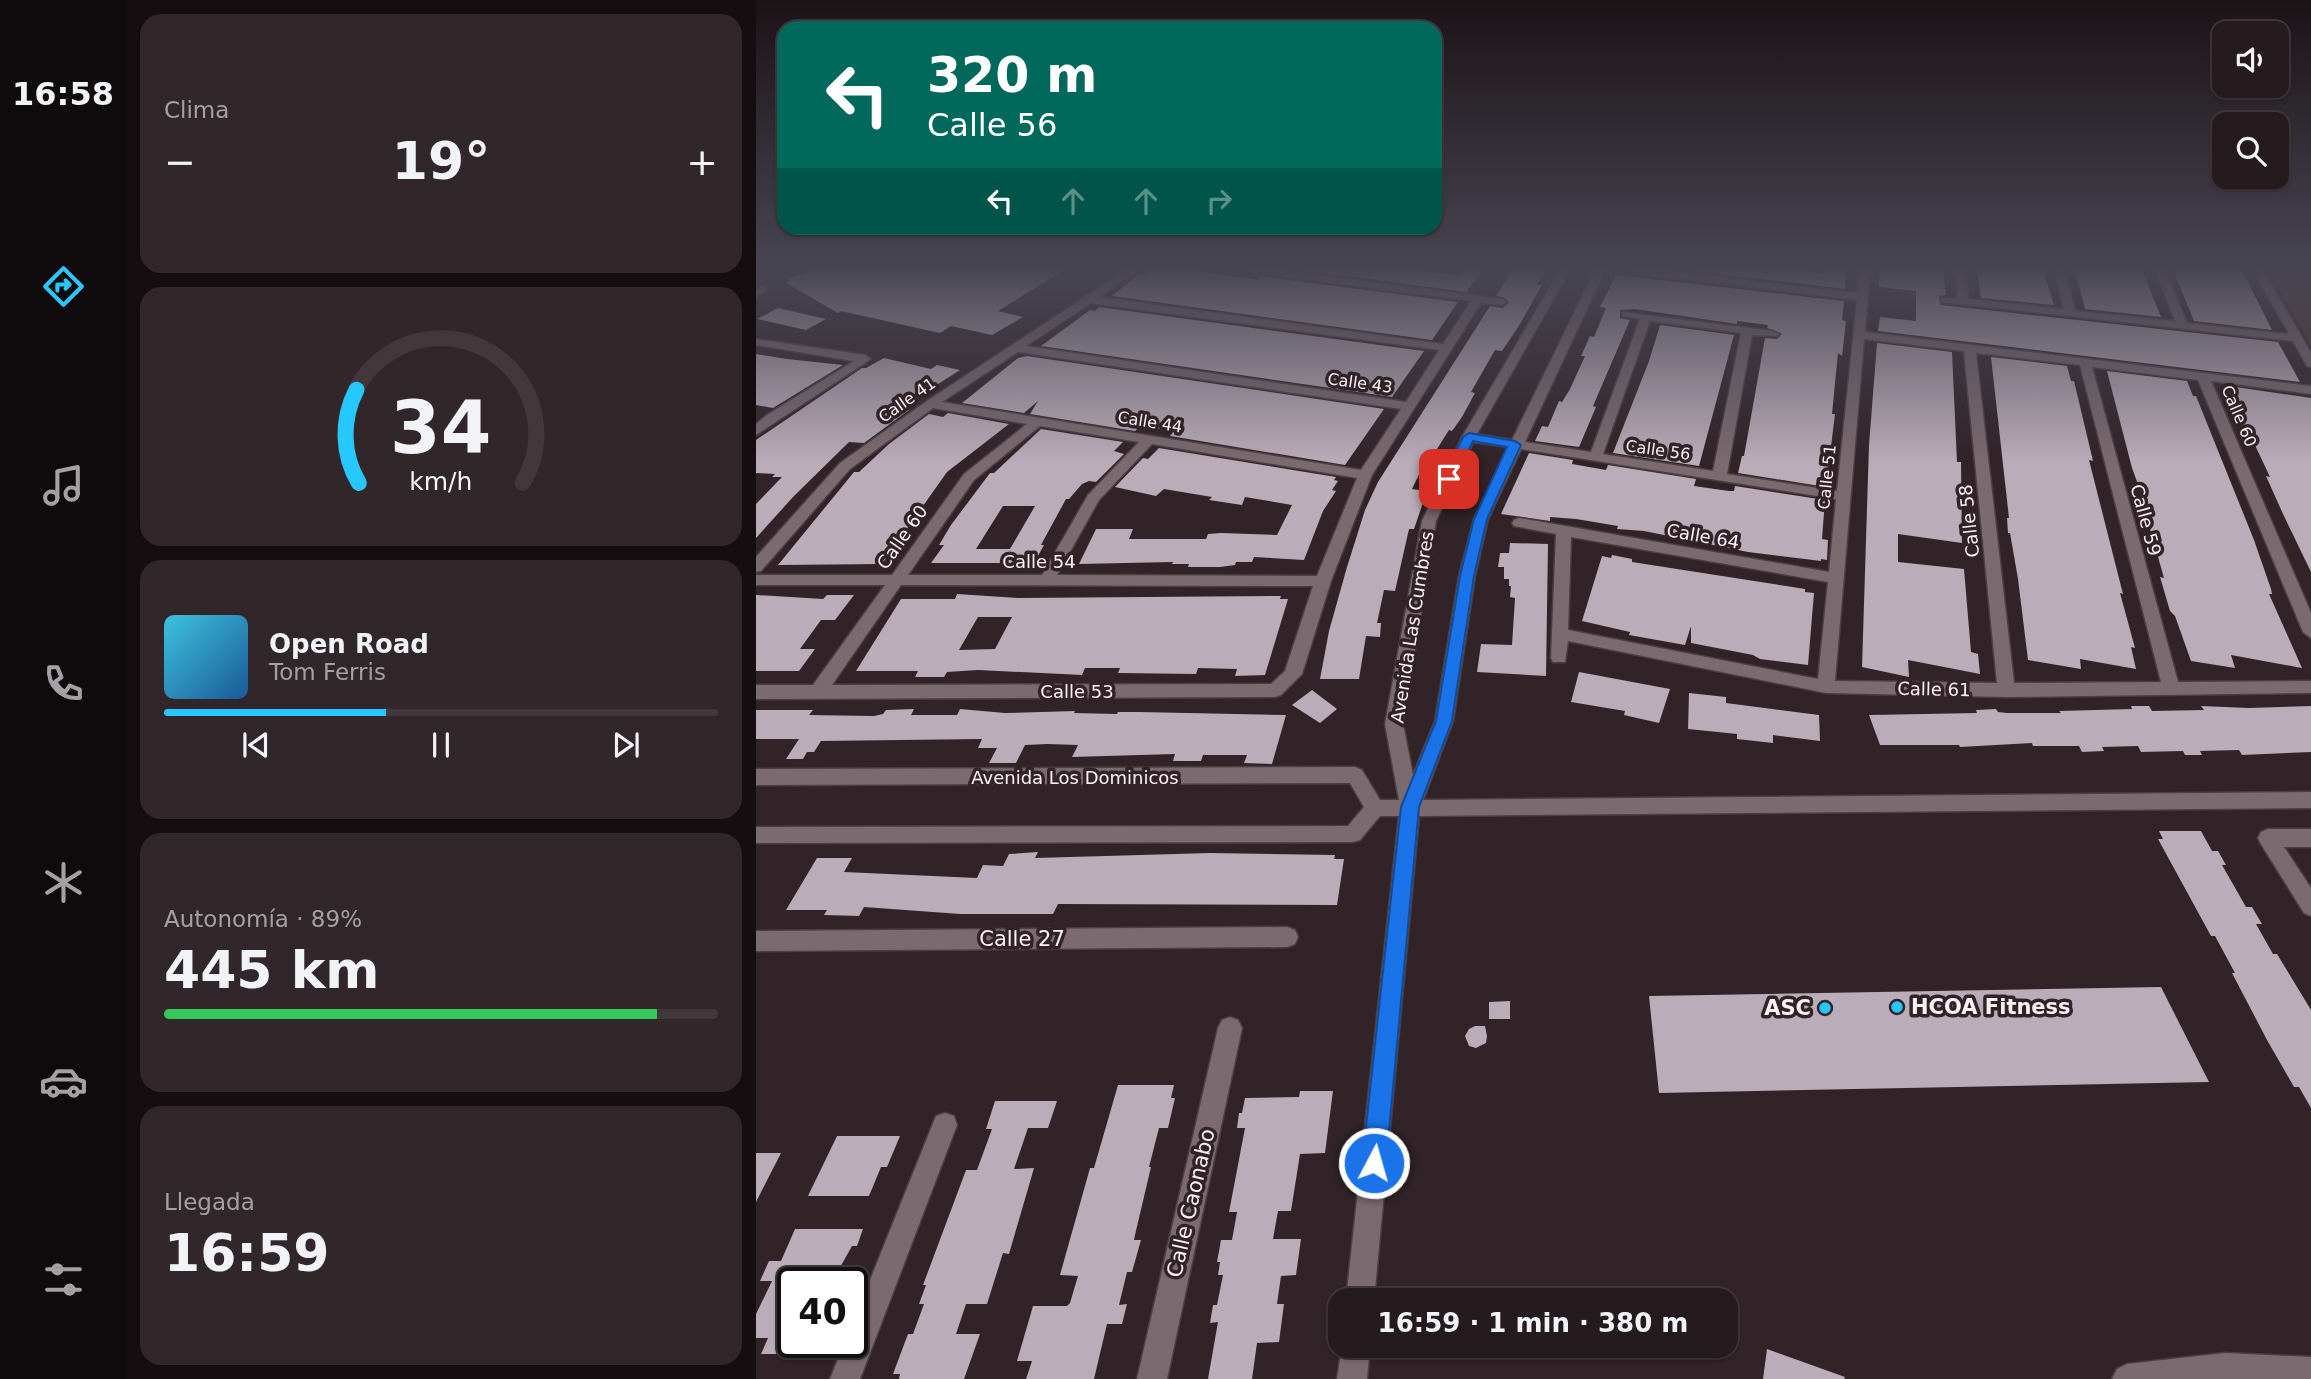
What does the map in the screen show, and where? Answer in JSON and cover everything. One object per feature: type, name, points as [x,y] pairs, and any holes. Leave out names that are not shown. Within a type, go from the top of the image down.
[{"type":"street","name":"Calle 41","points":[[756,567],[845,466],[930,404],[1036,334]]},
{"type":"street","points":[[1348,334],[1448,348]]},
{"type":"street","points":[[1322,581],[1365,475],[1456,334]]},
{"type":"street","name":"Avenida Las Cumbres","points":[[1410,807],[1394,724],[1429,521],[1469,437],[1528,334]]},
{"type":"street","name":"Avenida Las Cumbres","points":[[1361,1288],[1410,807],[1444,721],[1467,576],[1480,519],[1569,334]]},
{"type":"street","points":[[1595,459],[1640,334]]},
{"type":"street","points":[[1719,477],[1746,334]]},
{"type":"street","points":[[2265,334],[2297,338]]},
{"type":"street","points":[[2295,334],[2311,363]]},
{"type":"street","name":"Calle 60","points":[[1860,335],[2203,377],[2311,632]]},
{"type":"street","name":"Calle 51","points":[[1826,687],[1842,496],[1860,335]]},
{"type":"street","points":[[756,342],[865,359],[756,431]]},
{"type":"street","name":"Calle 43","points":[[1016,348],[1409,406]]},
{"type":"street","name":"Calle 58","points":[[1970,348],[2006,690]]},
{"type":"street","name":"Calle 59","points":[[2085,362],[2171,688]]},
{"type":"street","points":[[2203,377],[2311,390]]},
{"type":"street","name":"Calle 44","points":[[930,404],[1365,475]]},
{"type":"street","points":[[756,415],[772,418]]},
{"type":"street","name":"Calle 60","points":[[818,692],[968,477],[1037,422]]},
{"type":"street","name":"Calle 56","points":[[1469,437],[1842,496]]},
{"type":"street","points":[[1047,580],[1093,498],[1148,440]]},
{"type":"street","name":"Calle 64","points":[[1519,523],[1836,578]]},
{"type":"street","points":[[1559,658],[1564,531]]},
{"type":"street","name":"Calle 54","points":[[756,580],[1322,581]]},
{"type":"street","name":"Calle 53","points":[[756,692],[1275,691],[1293,674],[1322,581]]},
{"type":"street","name":"Calle 61","points":[[1561,634],[1826,687],[2006,690],[2311,687]]},
{"type":"street","name":"Avenida Los Dominicos","points":[[756,777],[1355,775],[1375,808]]},
{"type":"street","points":[[756,835],[1353,834],[1375,808],[1410,807],[2311,800]]},
{"type":"street","points":[[2311,838],[2268,838],[2311,906]]},
{"type":"street","name":"Calle 27","points":[[756,941],[1287,937]]},
{"type":"street","name":"Calle Caonabo","points":[[1152,1379],[1230,1028]]},
{"type":"street","points":[[845,1379],[945,1125]]},
{"type":"street","points":[[1352,1379],[1355,1358]]},
{"type":"street","points":[[2127,1379],[2225,1368],[2311,1372]]},
{"type":"shaded area","points":[[2304,334],[2311,334],[2311,346]]},
{"type":"building","points":[[1057,334],[1301,334],[1424,351],[1392,397],[1041,346]]},
{"type":"building","points":[[1391,334],[1436,334],[1432,340]]},
{"type":"building","points":[[1472,334],[1513,334],[1502,351],[1495,350],[1471,392],[1475,393],[1462,417],[1452,431],[1449,430],[1430,460],[1426,460],[1412,489],[1427,491],[1414,529],[1409,529],[1395,591],[1384,590],[1377,623],[1381,623],[1380,637],[1366,636],[1359,679],[1320,679],[1329,631],[1347,567],[1365,510],[1378,482]]},
{"type":"building","points":[[1595,334],[1624,334],[1593,406],[1596,407],[1579,447],[1535,441],[1542,426],[1548,427],[1559,401],[1562,402],[1570,389],[1585,356],[1581,356],[1590,336],[1594,337]]},
{"type":"building","points":[[1657,334],[1734,335],[1699,466],[1613,453]]},
{"type":"building","points":[[1782,334],[1844,334],[1842,356],[1838,353],[1832,414],[1835,414],[1826,487],[1738,473],[1744,456],[1765,338],[1777,339]]},
{"type":"building","points":[[1906,334],[2208,334],[2278,342],[2300,382]]},
{"type":"building","points":[[1877,343],[1952,352],[1957,462],[1961,462],[1962,543],[1898,534],[1898,562],[1964,569],[1971,652],[1978,654],[1980,674],[1908,660],[1909,677],[1862,667],[1869,445]]},
{"type":"building","points":[[756,354],[843,365],[773,408],[756,405]]},
{"type":"building","points":[[1027,356],[1384,409],[1345,465],[1170,436],[1174,431],[1140,426],[1135,431],[1030,414],[1038,401],[1024,413],[962,403],[1018,358]]},
{"type":"building","points":[[1991,357],[2067,366],[2071,381],[2074,381],[2093,461],[2089,460],[2135,648],[2131,647],[2136,669],[2080,659],[2081,669],[2028,660],[2018,579],[2008,533],[2009,518]]},
{"type":"building","points":[[884,358],[931,369],[937,365],[960,370],[902,407],[909,410],[864,443],[849,442],[756,538],[756,504],[782,477],[756,473],[756,440],[862,368]]},
{"type":"building","points":[[2107,371],[2187,381],[2193,396],[2196,396],[2254,540],[2271,589],[2272,594],[2269,594],[2302,668],[2231,655],[2235,668],[2191,661],[2175,616],[2170,611],[2160,577],[2164,578],[2144,508],[2147,509],[2132,468]]},
{"type":"building","points":[[2229,386],[2311,398],[2311,572],[2246,426],[2232,424],[2243,417]]},
{"type":"building","points":[[948,413],[1009,424],[947,472],[882,564],[778,565],[854,472],[859,472],[889,444],[929,414],[943,417]]},
{"type":"building","points":[[1041,429],[1123,442],[1114,451],[1124,454],[1096,482],[1082,484],[1066,499],[1034,563],[931,563],[944,545],[939,545],[951,525],[990,473],[994,473]],"holes":[[[1003,506],[1035,506],[1010,549],[976,549]]]},
{"type":"building","points":[[1159,448],[1336,477],[1334,480],[1338,481],[1332,490],[1336,491],[1323,511],[1304,560],[1254,557],[1252,562],[1236,562],[1235,565],[1220,567],[1188,567],[1189,564],[1172,564],[1173,562],[1079,564],[1096,529],[1133,529],[1129,539],[1206,539],[1208,534],[1221,533],[1277,535],[1292,505],[1245,497],[1242,505],[1164,489],[1156,496],[1115,487],[1143,458],[1148,459]]},
{"type":"building","points":[[1529,453],[1573,460],[1572,464],[1606,470],[1608,465],[1696,479],[1694,486],[1734,491],[1735,486],[1825,500],[1822,539],[1828,540],[1827,560],[1748,552],[1576,519],[1550,517],[1550,521],[1501,514]]},
{"type":"building","points":[[1510,543],[1548,544],[1546,676],[1477,672],[1481,644],[1512,645],[1515,598],[1510,597],[1511,586],[1509,579],[1504,579],[1504,567],[1498,567],[1500,553],[1509,553]]},
{"type":"building","points":[[1612,555],[1632,559],[1632,562],[1805,589],[1805,592],[1814,593],[1808,665],[1760,659],[1753,655],[1691,643],[1691,626],[1685,645],[1629,635],[1630,632],[1582,621],[1602,556],[1611,558]]},
{"type":"building","points":[[957,594],[1018,598],[1281,596],[1280,599],[1288,599],[1265,675],[1235,676],[1237,669],[1198,668],[1196,674],[1118,673],[1120,668],[1085,668],[1082,675],[978,670],[947,672],[944,677],[915,677],[918,671],[856,671],[901,599],[955,599]],"holes":[[[978,617],[1012,617],[995,649],[959,650]]]},
{"type":"building","points":[[756,595],[823,599],[827,595],[854,595],[835,620],[821,620],[800,649],[815,649],[799,671],[756,671]]},
{"type":"building","points":[[1579,672],[1670,689],[1659,723],[1624,715],[1625,711],[1571,702]]},
{"type":"building","points":[[1312,690],[1337,709],[1320,723],[1292,705]]},
{"type":"building","points":[[1689,693],[1726,697],[1726,703],[1819,715],[1820,741],[1773,735],[1773,743],[1737,739],[1737,734],[1688,729]]},
{"type":"building","points":[[2131,706],[2149,706],[2152,711],[2204,710],[2201,706],[2311,706],[2311,752],[2242,755],[2239,750],[2200,751],[2202,755],[2185,755],[2183,751],[2141,752],[2138,746],[2102,747],[2104,751],[2082,752],[2079,746],[2033,746],[2032,743],[1960,747],[1880,745],[1869,715],[1977,713],[1976,710],[1996,709],[1998,712],[2007,713],[2061,713],[2059,711],[2132,709]]},
{"type":"building","points":[[914,709],[911,715],[957,715],[960,709],[1005,713],[1075,711],[1074,713],[1286,715],[1272,764],[1244,763],[1247,755],[1203,755],[1201,761],[1173,761],[1175,754],[1072,757],[1078,745],[1047,744],[1025,745],[1016,763],[989,763],[997,748],[978,748],[982,739],[821,741],[814,752],[807,752],[803,759],[786,759],[799,739],[756,739],[756,710],[813,710],[809,715],[874,716],[883,714],[886,710]]},
{"type":"building","points":[[2159,831],[2201,831],[2212,851],[2218,851],[2226,865],[2222,865],[2246,907],[2252,907],[2262,924],[2256,924],[2273,954],[2277,954],[2311,1010],[2311,1108],[2299,1087],[2294,1087],[2267,1040],[2215,936],[2211,936],[2158,839],[2163,839]]},
{"type":"building","points":[[1038,852],[1035,858],[1210,853],[1335,855],[1334,859],[1344,859],[1337,905],[1058,904],[1053,914],[960,914],[864,907],[859,916],[824,915],[827,910],[786,910],[817,858],[852,858],[844,872],[977,878],[983,865],[1003,866],[1009,854]]},
{"type":"building","points":[[2161,987],[2209,1082],[1659,1093],[1649,996]]},
{"type":"building","points":[[1510,1001],[1510,1019],[1489,1019],[1489,1002]]},
{"type":"building","points":[[1485,1026],[1487,1036],[1486,1043],[1476,1048],[1469,1046],[1465,1036],[1469,1029]]},
{"type":"building","points":[[1118,1085],[1174,1085],[1171,1098],[1175,1098],[1168,1128],[1159,1128],[1149,1167],[1134,1240],[1141,1240],[1132,1272],[1127,1272],[1119,1305],[1127,1304],[1122,1324],[1107,1324],[1094,1379],[1026,1379],[1032,1361],[1017,1361],[1033,1306],[1067,1306],[1070,1303],[1078,1276],[1060,1275],[1090,1168],[1094,1168]]},
{"type":"building","points":[[1300,1091],[1333,1091],[1325,1153],[1300,1154],[1291,1211],[1278,1211],[1273,1239],[1301,1239],[1296,1275],[1281,1276],[1277,1304],[1284,1304],[1279,1342],[1257,1343],[1252,1379],[1208,1379],[1218,1322],[1210,1323],[1223,1275],[1218,1275],[1220,1262],[1217,1262],[1221,1240],[1232,1240],[1237,1212],[1229,1212],[1245,1128],[1237,1128],[1239,1113],[1242,1113],[1245,1098],[1299,1097]]},
{"type":"building","points":[[995,1101],[1057,1101],[1048,1128],[1028,1128],[1014,1169],[1034,1168],[1009,1254],[1003,1253],[987,1304],[966,1304],[956,1334],[980,1334],[964,1379],[899,1379],[900,1374],[893,1374],[908,1334],[913,1334],[924,1304],[919,1304],[926,1285],[923,1285],[966,1170],[977,1170],[992,1129],[986,1129]]},
{"type":"building","points":[[837,1136],[900,1136],[887,1167],[881,1167],[869,1196],[808,1196]]},
{"type":"building","points":[[756,1153],[781,1153],[756,1202]]},
{"type":"building","points":[[795,1229],[863,1229],[857,1246],[852,1246],[840,1267],[777,1267],[777,1354],[761,1354],[768,1338],[756,1338],[756,1314],[772,1281],[760,1281],[769,1261],[781,1261]]},
{"type":"building","points":[[1767,1349],[1845,1377],[1763,1379]]},
{"type":"place","name":"HCOA Fitness","points":[[1897,1007]]},
{"type":"place","name":"ASC","points":[[1825,1008]]},
{"type":"route","points":[[1374,1163],[1410,807],[1444,721],[1467,576],[1480,519],[1515,445],[1469,437],[1449,479]]}]
